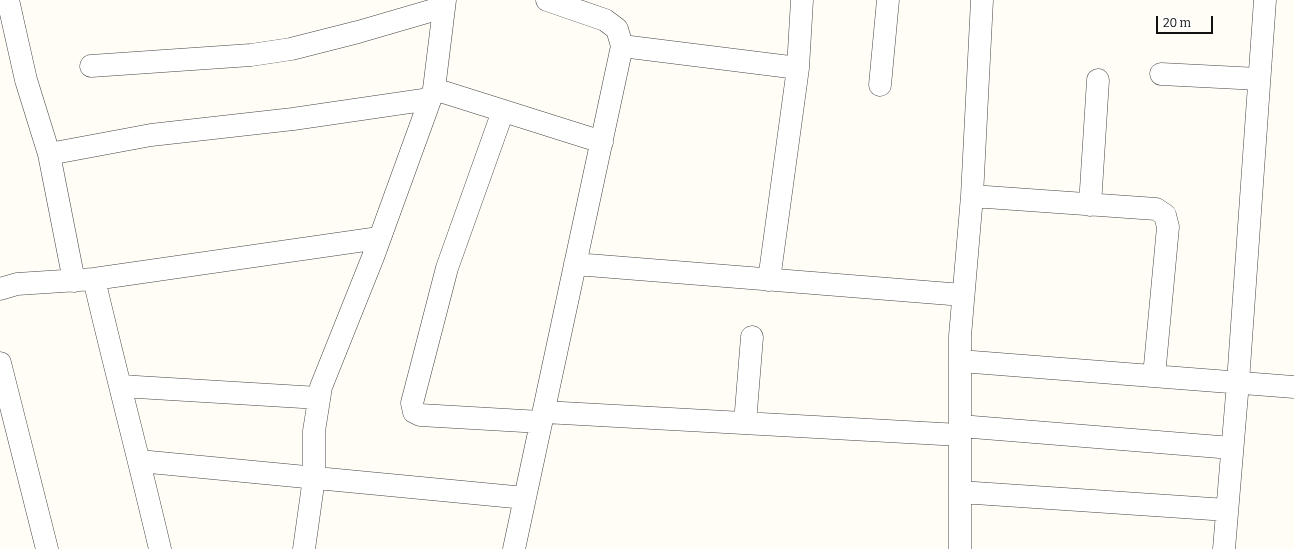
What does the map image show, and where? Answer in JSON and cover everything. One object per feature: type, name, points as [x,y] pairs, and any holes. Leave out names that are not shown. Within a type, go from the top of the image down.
[{"type":"street","points":[[8,0],[26,80],[49,154],[84,280],[120,386],[160,549]]},
{"type":"street","points":[[514,549],[622,46],[617,29],[605,20],[547,0]]},
{"type":"street","points":[[769,280],[798,68],[802,0]]},
{"type":"street","points":[[880,84],[888,0]]},
{"type":"street","points":[[960,549],[960,336],[972,196],[982,0]]},
{"type":"street","points":[[1224,549],[1238,382],[1265,0]]},
{"type":"street","points":[[91,66],[244,56],[291,49],[358,32],[444,4],[432,94],[373,257],[321,387],[314,431],[314,478],[304,549]]},
{"type":"street","points":[[622,46],[798,68]]},
{"type":"street","points":[[1161,74],[1259,79]]},
{"type":"street","points":[[1090,205],[1098,80]]},
{"type":"street","points":[[49,154],[151,135],[294,119],[432,94],[503,111],[602,142]]},
{"type":"street","points":[[503,111],[447,268],[412,403],[414,412],[420,416],[542,417],[960,431],[1232,448]]},
{"type":"street","points":[[972,196],[1156,209],[1165,215],[1168,226],[1154,376]]},
{"type":"street","points":[[0,289],[17,284],[84,280],[379,238]]},
{"type":"street","points":[[575,264],[963,295]]},
{"type":"street","points":[[745,423],[752,337]]},
{"type":"street","points":[[0,362],[47,549]]},
{"type":"street","points":[[960,362],[1294,387]]},
{"type":"street","points":[[120,386],[320,398]]},
{"type":"street","points":[[139,461],[525,498]]},
{"type":"street","points":[[960,492],[1227,510]]}]
